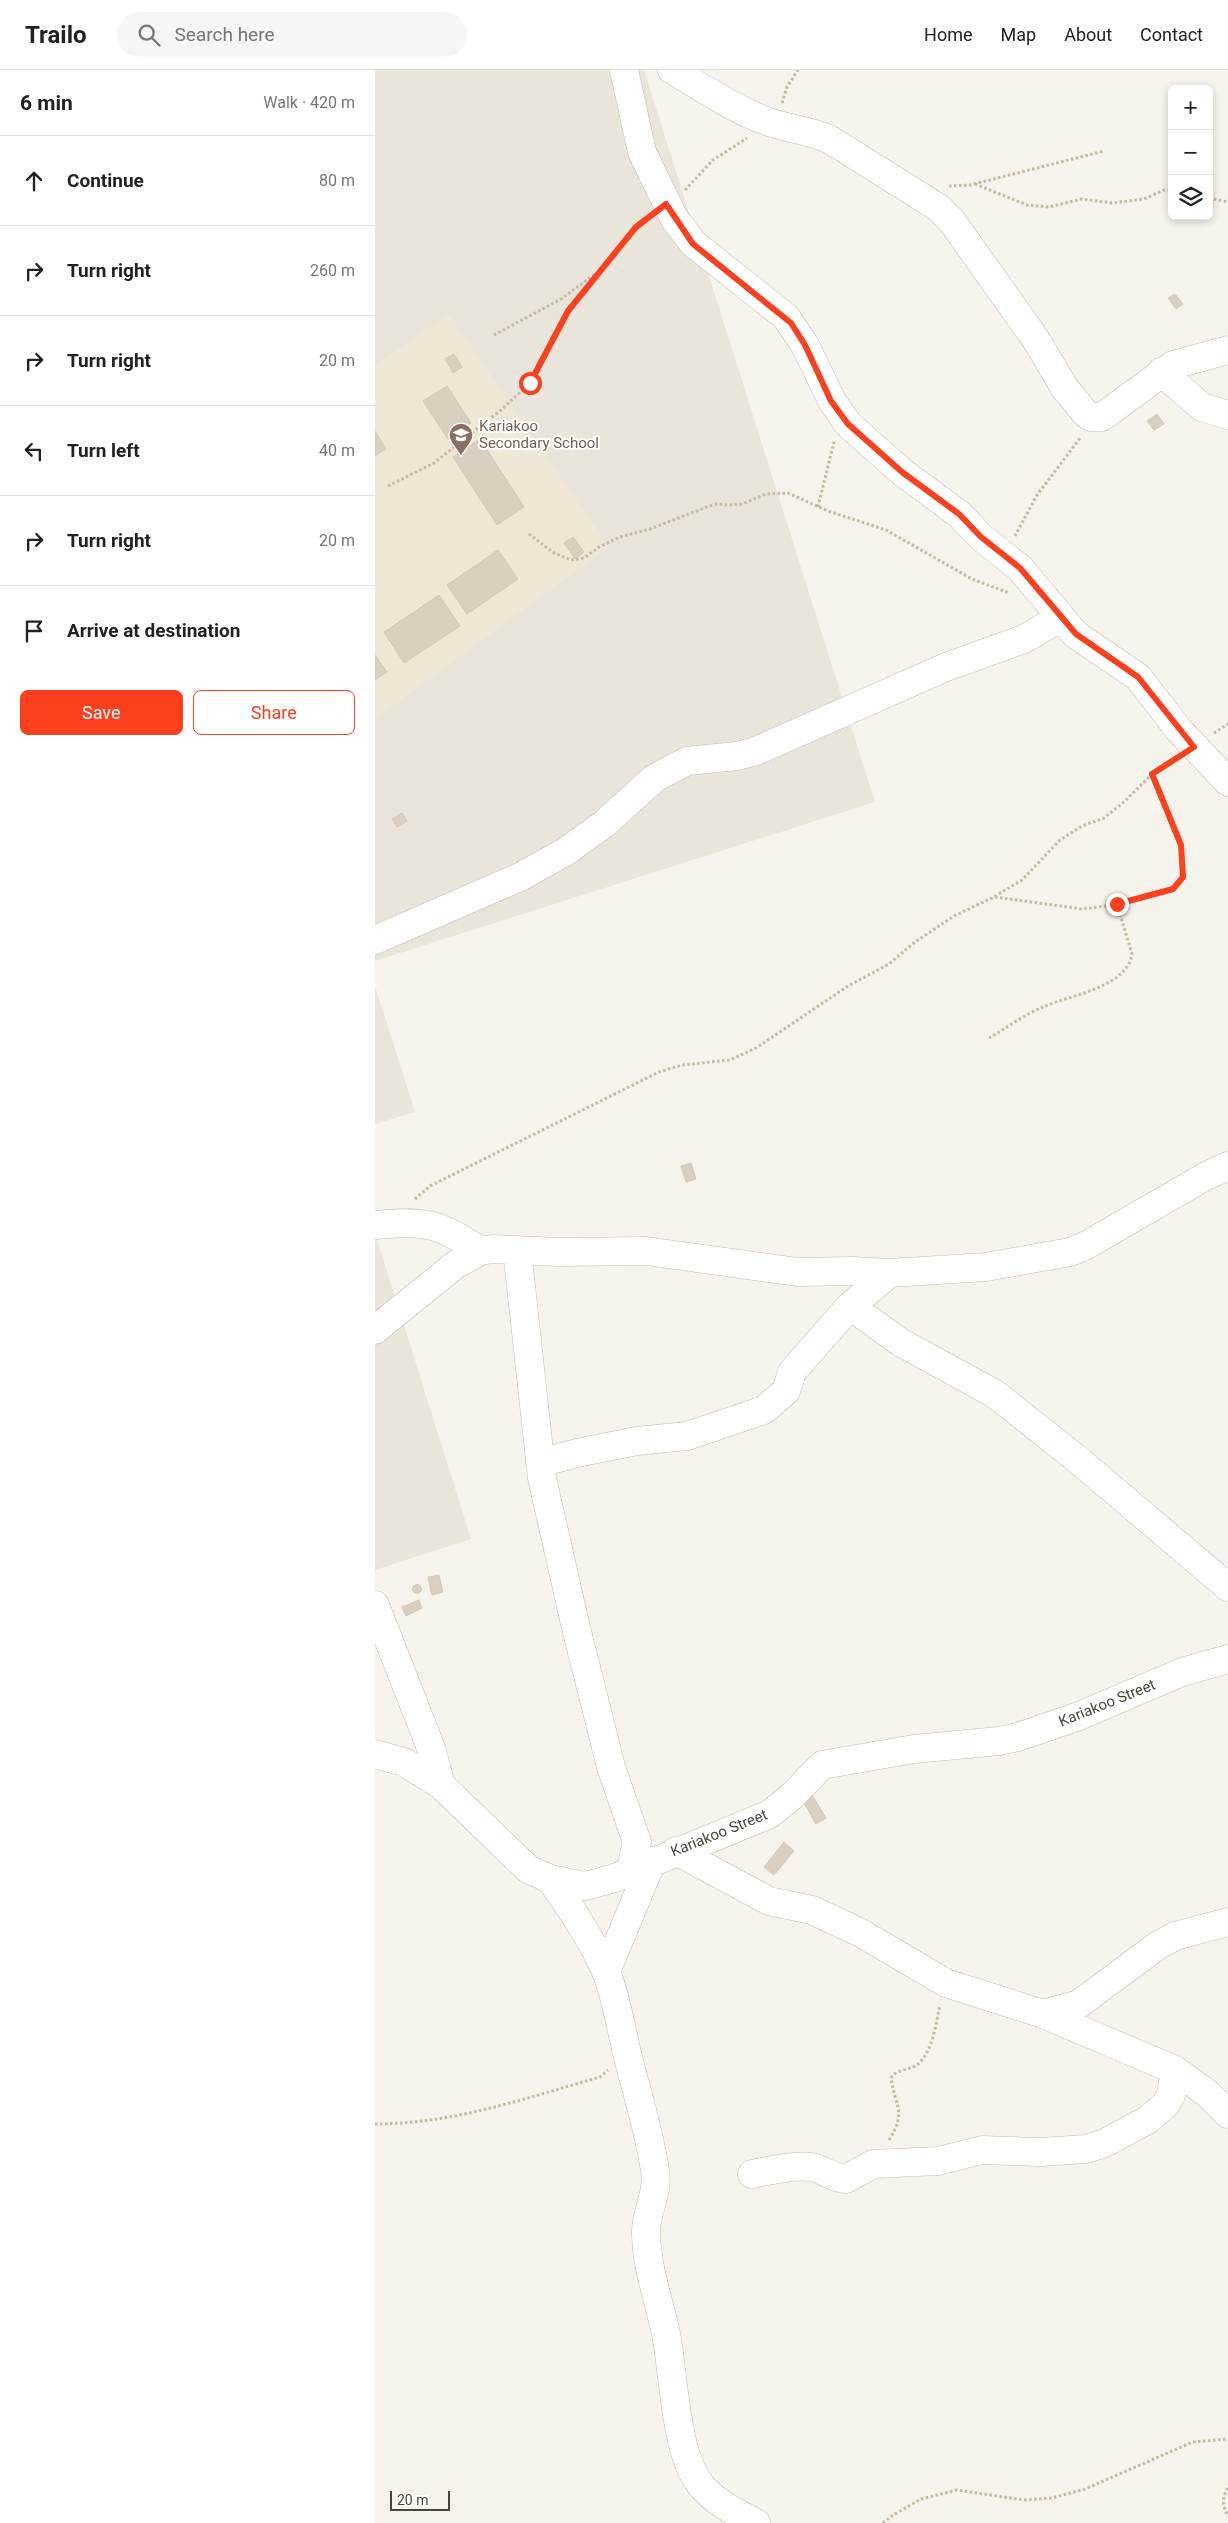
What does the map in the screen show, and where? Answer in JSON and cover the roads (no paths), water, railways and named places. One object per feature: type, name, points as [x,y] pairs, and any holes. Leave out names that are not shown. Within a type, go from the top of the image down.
[{"type":"street","points":[[624,70],[638,140],[666,204],[693,244],[791,323],[805,345],[820,379],[840,415],[848,424],[902,472],[959,514],[981,537],[1020,568],[1060,618],[1076,634],[1138,677],[1194,747],[1228,782]]},
{"type":"street","points":[[672,70],[719,97],[769,122],[813,132],[829,139],[939,208],[951,220],[1037,341],[1064,387],[1086,414],[1097,418],[1102,417],[1161,372],[1181,361],[1211,356],[1228,350]]},
{"type":"street","points":[[1161,372],[1202,407],[1228,415]]},
{"type":"street","points":[[375,940],[520,877],[565,852],[604,824],[655,778],[687,761],[737,756],[756,751],[946,667],[1024,639],[1060,618]]},
{"type":"street","points":[[375,1330],[455,1265],[480,1251],[493,1249],[646,1251],[798,1272],[890,1274],[986,1267],[1070,1252],[1105,1236],[1206,1176],[1228,1166]]},
{"type":"street","points":[[382,1224],[429,1224],[458,1236],[480,1251]]},
{"type":"street","points":[[517,1250],[540,1463],[575,1628],[601,1730],[611,1767],[637,1842],[653,1860],[769,1901],[812,1910],[853,1929],[946,1982],[1043,2014],[1175,2070],[1208,2094],[1228,2114]]},
{"type":"street","points":[[540,1463],[577,1453],[637,1441],[687,1436],[764,1410],[786,1392],[792,1372],[850,1306],[890,1274]]},
{"type":"street","points":[[850,1306],[900,1342],[995,1394],[1077,1459],[1228,1587]]},
{"type":"street","points":[[375,1605],[431,1748],[441,1785]]},
{"type":"street","name":"Kariakoo Street","points":[[375,1754],[404,1762],[441,1785],[528,1870],[550,1879],[585,1886],[615,1878],[653,1860],[770,1814],[792,1796],[822,1765],[914,1749],[999,1741],[1018,1737],[1079,1716],[1181,1672],[1227,1660]]},
{"type":"street","points":[[606,1972],[653,1860]]},
{"type":"street","points":[[550,1879],[582,1922],[606,1972],[655,2169],[654,2200],[647,2224],[646,2242],[656,2299],[671,2362],[678,2422],[690,2466],[701,2485],[710,2494],[731,2510],[756,2523]]},
{"type":"street","points":[[1043,2014],[1079,2004],[1157,1946],[1175,1936],[1228,1922]]},
{"type":"street","points":[[753,2174],[779,2169],[812,2167],[828,2175],[846,2179],[870,2166],[938,2161],[982,2150],[1041,2152],[1086,2149],[1105,2143],[1149,2120],[1166,2104],[1171,2095],[1175,2070]]},
{"type":"place","name":"Kariakoo Secondary School","points":[[461,456]]}]
